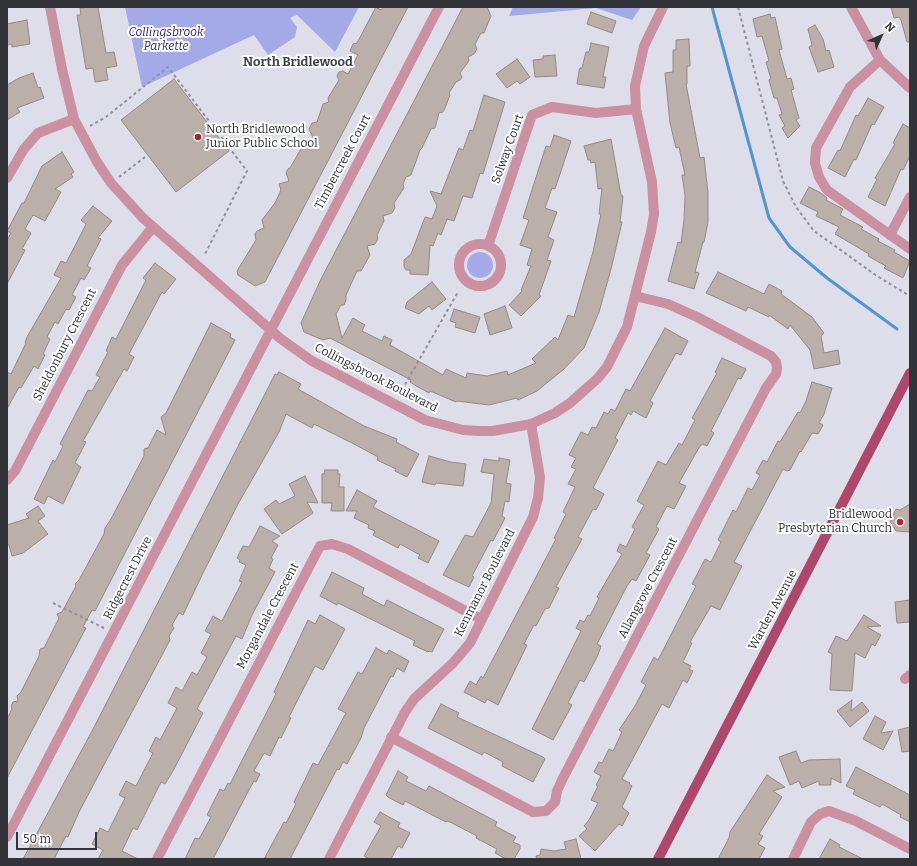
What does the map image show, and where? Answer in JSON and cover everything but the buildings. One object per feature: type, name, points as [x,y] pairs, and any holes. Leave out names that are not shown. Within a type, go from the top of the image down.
[{"type":"main road","name":"Warden Avenue","points":[[658,859],[910,373]]},
{"type":"street","name":"Collingsbrook Boulevard","points":[[50,7],[62,69],[74,119],[96,162],[111,183],[143,218],[270,329],[312,361],[424,420],[463,430],[493,431],[531,424],[555,413],[570,403],[608,367],[627,327],[652,232],[654,214],[650,169],[636,109],[635,86],[644,46],[663,7]]},
{"type":"street","name":"Timbercreek Court","points":[[270,329],[439,7]]},
{"type":"street","points":[[851,7],[880,60],[910,88]]},
{"type":"street","points":[[880,60],[850,87],[816,148],[815,163],[819,177],[827,190],[910,249]]},
{"type":"street","name":"Solway Court","points":[[488,246],[532,115],[552,107],[596,113],[636,109]]},
{"type":"street","points":[[7,178],[24,149],[38,133],[74,119]]},
{"type":"street","points":[[890,235],[910,197]]},
{"type":"street","name":"Sheldonbury Crescent","points":[[7,480],[15,471],[122,265],[153,227]]},
{"type":"street","points":[[474,245],[488,246],[494,249],[500,261],[498,274],[494,280],[482,286],[469,283],[460,272],[460,258],[463,252],[474,245]]},
{"type":"street","name":"Allangrove Crescent","points":[[391,737],[533,812],[546,811],[555,802],[557,791],[766,388],[776,374],[778,368],[776,362],[771,356],[697,317],[668,304],[635,296]]},
{"type":"street","name":"Ridgecrest Drive","points":[[7,837],[114,634],[270,329]]},
{"type":"street","name":"Kenmanor Boulevard","points":[[329,859],[391,737],[414,699],[453,663],[470,643],[534,517],[540,477],[531,424]]},
{"type":"street","name":"Morgandale Crescent","points":[[157,859],[320,546],[325,543],[348,549],[481,619]]},
{"type":"street","points":[[793,859],[811,822],[820,814],[830,811],[856,821],[910,849]]},
{"type":"path","points":[[738,7],[783,181],[796,207],[814,231],[877,276],[910,296]]},
{"type":"path","points":[[80,132],[106,117],[168,67],[247,171],[205,254]]},
{"type":"path","points":[[111,183],[145,157]]},
{"type":"path","points":[[393,404],[458,292]]},
{"type":"path","points":[[53,603],[114,634]]},
{"type":"green space","name":"Collingsbrook Parkette","points":[[125,7],[359,7],[335,52],[297,15],[290,18],[297,27],[295,37],[268,55],[254,35],[142,87]]},
{"type":"green space","points":[[513,7],[641,7],[632,20],[596,8],[509,16]]},
{"type":"green space","points":[[480,252],[489,256],[493,265],[489,274],[480,278],[471,274],[467,265],[471,256]]},
{"type":"waterway","points":[[712,7],[769,218],[790,247],[827,278],[897,329]]},
{"type":"place","name":"North Bridlewood Junior Public School","points":[[198,137]]},
{"type":"place","name":"Bridlewood Presbyterian Church","points":[[900,522]]},
{"type":"district","name":"North Bridlewood","points":[[298,62]]}]
